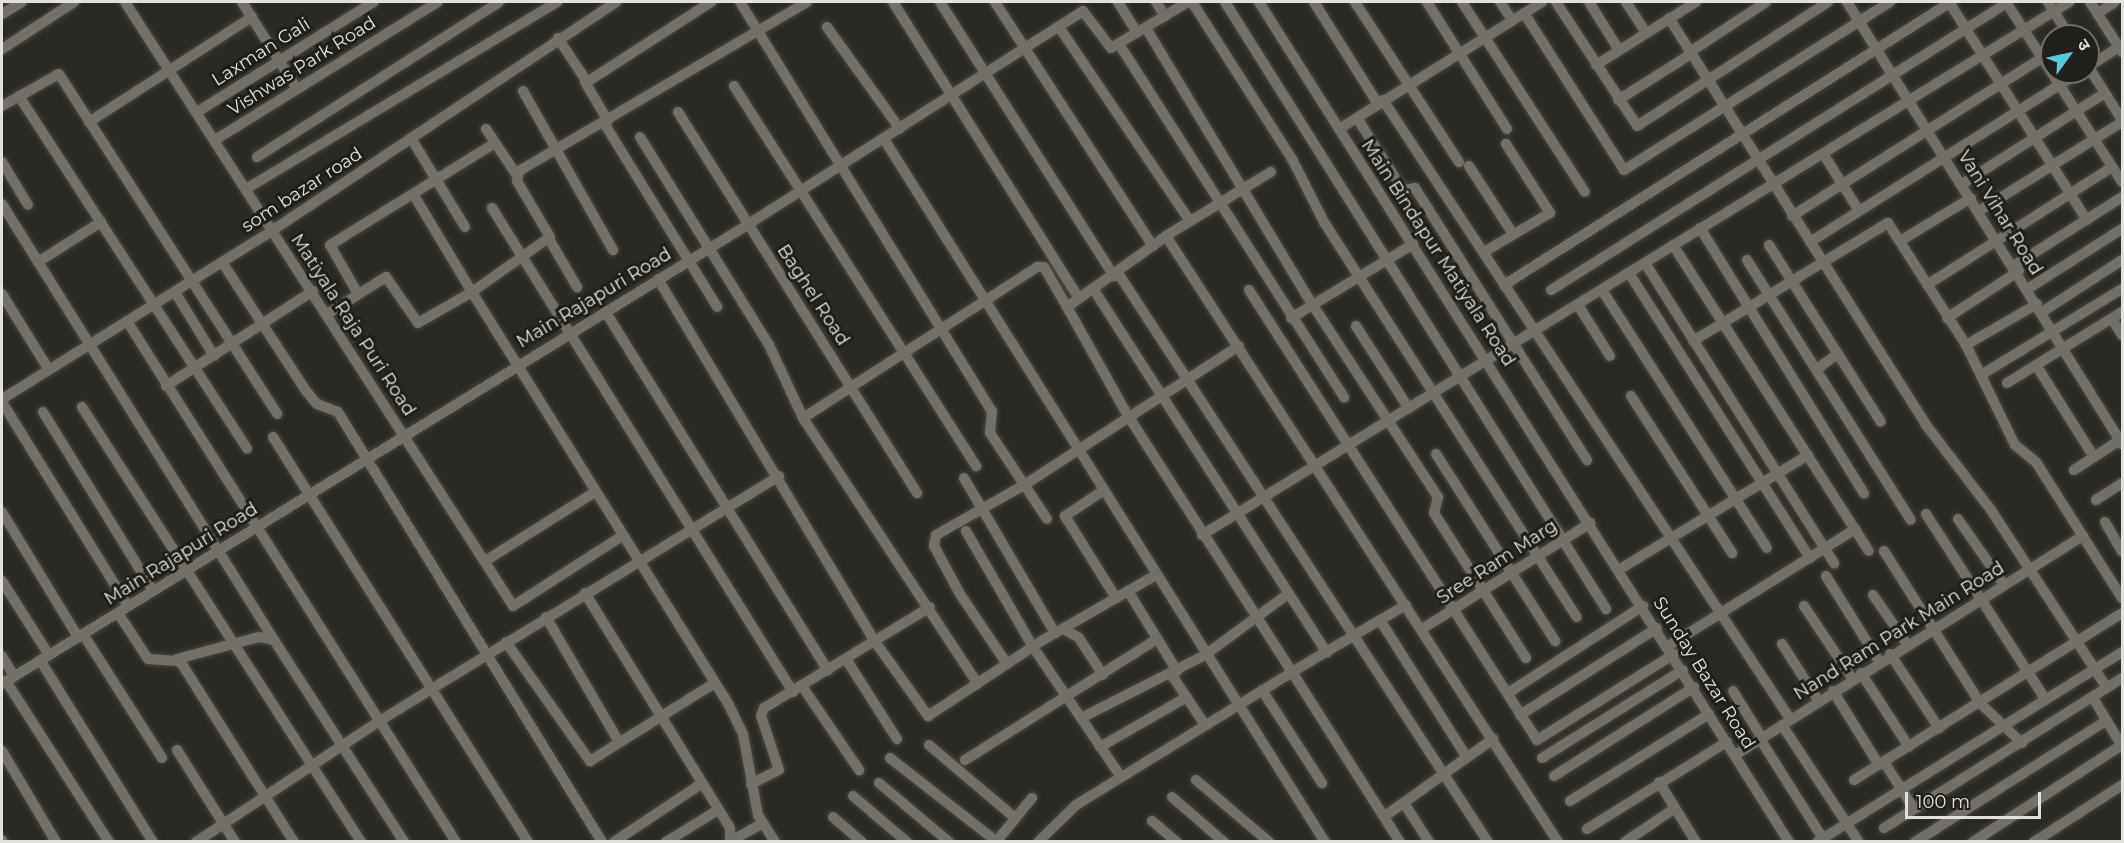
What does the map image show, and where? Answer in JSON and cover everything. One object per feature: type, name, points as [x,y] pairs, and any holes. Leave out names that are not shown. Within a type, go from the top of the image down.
[{"type":"street","points":[[2,15],[22,2]]},
{"type":"street","points":[[2,49],[74,2]]},
{"type":"street","name":"Matiyala Raja Puri Road","points":[[125,2],[313,291],[513,606],[622,536]]},
{"type":"street","points":[[242,2],[297,89]]},
{"type":"street","name":"Laxman Gali","points":[[197,112],[374,2]]},
{"type":"street","name":"Vishwas Park Road","points":[[215,140],[438,2]]},
{"type":"street","points":[[257,157],[499,2]]},
{"type":"street","points":[[246,189],[556,2]]},
{"type":"street","name":"som bazar road","points":[[2,401],[273,230],[558,38],[616,2]]},
{"type":"street","points":[[585,82],[711,2]]},
{"type":"street","points":[[740,2],[939,329],[992,411],[990,433],[1047,519]]},
{"type":"street","points":[[516,174],[807,2]]},
{"type":"street","points":[[893,2],[1079,299]]},
{"type":"street","points":[[940,2],[1116,274],[1189,378],[1357,635],[1488,842]]},
{"type":"street","points":[[995,2],[1153,246]]},
{"type":"street","points":[[1118,2],[1141,30],[1245,187],[1312,304],[1387,424],[1438,497],[1433,511],[1526,658]]},
{"type":"street","points":[[1156,2],[1165,16]]},
{"type":"street","points":[[1344,397],[1291,318],[1119,44],[1190,2],[1287,150],[1358,276],[1577,617]]},
{"type":"street","points":[[1225,2],[1606,609]]},
{"type":"street","name":"Main Bindapur Matiyala Road","points":[[1259,2],[1590,523]]},
{"type":"street","points":[[1314,2],[1484,252],[1668,540],[1723,612],[1845,822],[1859,842]]},
{"type":"street","points":[[1355,2],[1513,234]]},
{"type":"street","points":[[1427,2],[1507,129]]},
{"type":"street","points":[[1462,2],[1585,192]]},
{"type":"street","points":[[1500,2],[1512,20]]},
{"type":"street","points":[[1339,129],[1409,83],[1542,2]]},
{"type":"street","points":[[1556,2],[1617,100],[1637,126],[1828,2]]},
{"type":"street","points":[[1589,2],[1619,50]]},
{"type":"street","points":[[1626,2],[1646,33]]},
{"type":"street","points":[[1596,65],[1696,2]]},
{"type":"street","points":[[1617,100],[1766,2]]},
{"type":"street","name":"Vani Vihar Road","points":[[1847,2],[2017,268],[2063,351],[2121,442]]},
{"type":"street","points":[[1524,13],[1624,170],[1890,2]]},
{"type":"street","points":[[1504,285],[1950,2],[2087,220]]},
{"type":"street","points":[[1551,291],[1895,77],[2007,2],[2040,55]]},
{"type":"street","points":[[2048,2],[2062,24]]},
{"type":"street","points":[[1202,535],[1315,463],[1387,424],[1461,376],[1488,363],[1700,228],[1911,103],[2069,2]]},
{"type":"street","points":[[2090,2],[2121,48],[2100,59]]},
{"type":"street","points":[[2098,13],[2116,2],[2122,11]]},
{"type":"street","name":"Main Rajapuri Road","points":[[7,680],[952,97],[1059,27],[1082,6],[1108,47],[1119,44]]},
{"type":"street","points":[[89,122],[252,17]]},
{"type":"street","points":[[1669,18],[1926,425],[2029,569],[2107,688]]},
{"type":"street","points":[[827,27],[900,129]]},
{"type":"street","points":[[1059,27],[1190,221]]},
{"type":"street","points":[[558,38],[606,122],[691,259],[717,307]]},
{"type":"street","points":[[1792,216],[2040,59]]},
{"type":"street","points":[[2,106],[56,72],[277,414]]},
{"type":"street","points":[[1810,242],[2063,84]]},
{"type":"street","points":[[1979,211],[2122,121],[2099,84]]},
{"type":"street","points":[[734,86],[976,466]]},
{"type":"street","points":[[2060,86],[2122,182]]},
{"type":"street","points":[[523,91],[559,149],[613,250]]},
{"type":"street","points":[[1962,184],[2105,93]]},
{"type":"street","points":[[19,96],[247,449]]},
{"type":"street","name":"Baghel Road","points":[[678,112],[747,224],[852,384],[917,493]]},
{"type":"street","points":[[1358,118],[1403,190],[1415,188],[1587,460]]},
{"type":"street","points":[[486,129],[516,174],[549,239],[577,287]]},
{"type":"street","points":[[640,137],[769,345],[803,418],[868,524],[930,607],[978,684]]},
{"type":"street","points":[[411,138],[465,227]]},
{"type":"street","points":[[884,139],[987,299],[1236,705],[1325,842]]},
{"type":"street","points":[[358,294],[328,247],[495,143]]},
{"type":"street","points":[[1484,252],[1550,213],[1506,144]]},
{"type":"street","points":[[1824,155],[1859,211]]},
{"type":"street","points":[[2,162],[28,205]]},
{"type":"street","points":[[1927,285],[1997,238],[2112,167]]},
{"type":"street","points":[[1067,307],[1094,290],[1166,236],[1271,172]]},
{"type":"street","points":[[413,194],[622,536],[715,683],[743,734],[751,784],[762,824],[776,842]]},
{"type":"street","points":[[1947,318],[2122,197]]},
{"type":"street","points":[[1900,241],[1971,198]]},
{"type":"street","points":[[2,204],[274,640],[404,842]]},
{"type":"street","points":[[492,208],[797,689],[859,770]]},
{"type":"street","points":[[38,262],[101,222]]},
{"type":"street","points":[[1694,341],[1885,223],[1900,241],[1966,345],[2014,444],[2036,462],[2122,598]]},
{"type":"street","points":[[1700,228],[1864,494]]},
{"type":"street","points":[[2029,288],[2122,229]]},
{"type":"street","points":[[1166,236],[1422,628],[1558,842]]},
{"type":"street","points":[[327,314],[389,278],[420,323],[525,258],[549,239]]},
{"type":"street","points":[[1291,318],[1413,244]]},
{"type":"street","points":[[1673,245],[1869,551]]},
{"type":"street","points":[[1769,245],[1881,422]]},
{"type":"street","points":[[1747,260],[1911,520]]},
{"type":"street","points":[[1966,345],[2040,308],[2122,260]]},
{"type":"street","points":[[222,262],[317,404],[338,412],[602,842]]},
{"type":"street","points":[[1645,262],[1834,563]]},
{"type":"street","points":[[803,418],[852,384],[1040,265],[1067,307],[1128,416],[1202,535],[1400,842]]},
{"type":"street","points":[[1629,273],[1810,558]]},
{"type":"street","points":[[658,279],[779,476],[876,643],[928,716],[1033,647],[1156,575]]},
{"type":"street","points":[[1982,375],[2122,289]]},
{"type":"street","points":[[1094,290],[1327,653]]},
{"type":"street","points":[[1249,290],[1537,740],[1671,650],[1723,612],[1855,529]]},
{"type":"street","points":[[1602,290],[1767,548]]},
{"type":"street","points":[[166,386],[233,345],[313,291]]},
{"type":"street","points":[[175,292],[214,356]]},
{"type":"street","points":[[2,294],[49,370]]},
{"type":"street","points":[[1578,305],[1610,356]]},
{"type":"street","points":[[605,311],[730,507],[828,670]]},
{"type":"street","points":[[2007,383],[2063,351],[2122,312]]},
{"type":"street","points":[[2112,319],[2122,335]]},
{"type":"street","points":[[127,321],[456,842]]},
{"type":"street","points":[[1356,326],[1409,409]]},
{"type":"street","points":[[1007,664],[934,546],[936,536],[1024,485],[1239,346]]},
{"type":"street","points":[[1817,369],[1839,354]]},
{"type":"street","points":[[2036,365],[2094,457]]},
{"type":"street","points":[[1631,396],[1732,553]]},
{"type":"street","points":[[2,401],[128,606]]},
{"type":"street","points":[[82,407],[361,842]]},
{"type":"street","points":[[44,412],[153,591]]},
{"type":"street","points":[[273,436],[528,842]]},
{"type":"street","points":[[2074,470],[2121,442]]},
{"type":"street","points":[[1436,454],[1555,641]]},
{"type":"street","points":[[1620,568],[1808,455]]},
{"type":"street","points":[[196,842],[432,687],[638,561],[695,530],[779,476]]},
{"type":"street","points":[[964,478],[1059,631],[1079,638],[1103,675]]},
{"type":"street","points":[[2096,500],[2122,483]]},
{"type":"street","points":[[1104,490],[1065,516],[1116,598]]},
{"type":"street","points":[[485,561],[595,492]]},
{"type":"street","points":[[2,512],[162,758]]},
{"type":"street","points":[[1926,514],[2046,700]]},
{"type":"street","points":[[1958,519],[2004,585]]},
{"type":"street","points":[[2105,522],[2122,550]]},
{"type":"street","name":"Sree Ram Marg","points":[[1422,628],[1590,523]]},
{"type":"street","name":"Sunday Bazar Road","points":[[1590,523],[1789,842]]},
{"type":"street","points":[[966,531],[1033,647],[1121,777]]},
{"type":"street","name":"Nand Ram Park Main Road","points":[[1735,755],[1890,654],[2083,536]]},
{"type":"street","points":[[1884,551],[1980,703],[2022,743]]},
{"type":"street","points":[[1826,576],[1879,661]]},
{"type":"street","points":[[2,581],[153,842]]},
{"type":"street","points":[[1128,591],[1157,639],[1187,697],[1205,724]]},
{"type":"street","points":[[585,593],[658,717],[729,828],[730,841],[762,824]]},
{"type":"street","points":[[1080,718],[1174,672],[1205,654],[1288,594]]},
{"type":"street","points":[[1873,595],[1907,644]]},
{"type":"street","points":[[1038,842],[1071,808],[1236,705],[1406,604]]},
{"type":"street","points":[[1508,693],[1643,606]]},
{"type":"street","points":[[1804,606],[1909,747]]},
{"type":"street","points":[[751,784],[779,773],[761,712],[876,643],[930,607]]},
{"type":"street","points":[[118,613],[148,659],[177,659],[259,637],[274,640]]},
{"type":"street","points":[[1854,780],[2122,613]]},
{"type":"street","points":[[546,617],[619,742]]},
{"type":"street","points":[[1380,620],[1466,756]]},
{"type":"street","points":[[1520,715],[1657,628]]},
{"type":"street","points":[[965,760],[1067,698],[1157,639]]},
{"type":"street","points":[[506,642],[588,760],[715,683]]},
{"type":"street","points":[[1782,644],[1818,700]]},
{"type":"street","points":[[1733,691],[1822,840],[1845,822],[2122,652]]},
{"type":"street","points":[[1890,654],[1939,729]]},
{"type":"street","points":[[2,656],[7,680],[109,842]]},
{"type":"street","points":[[177,659],[294,842]]},
{"type":"street","points":[[846,659],[897,739]]},
{"type":"street","points":[[1542,758],[1683,670]]},
{"type":"street","points":[[1884,828],[2107,688],[2122,681]]},
{"type":"street","points":[[1554,776],[1694,687]]},
{"type":"street","points":[[1262,690],[1322,783]]},
{"type":"street","points":[[1833,691],[1914,809]]},
{"type":"street","points":[[1100,747],[1187,697]]},
{"type":"street","points":[[1973,842],[2122,746],[2093,698]]},
{"type":"street","points":[[1570,801],[1710,714]]},
{"type":"street","points":[[1915,842],[2107,720]]},
{"type":"street","points":[[1385,816],[1443,771],[1493,738]]},
{"type":"street","points":[[1587,829],[1659,782],[1727,742]]},
{"type":"street","points":[[929,745],[1015,818]]},
{"type":"street","points":[[177,750],[235,842]]},
{"type":"street","points":[[2,751],[56,842]]},
{"type":"street","points":[[890,758],[996,841],[1032,798]]},
{"type":"street","points":[[1196,780],[1269,842]]},
{"type":"street","points":[[1659,782],[1694,838],[1683,842]]},
{"type":"street","points":[[879,783],[948,842]]},
{"type":"street","points":[[614,842],[701,784]]},
{"type":"street","points":[[2034,842],[2051,837],[2122,785]]},
{"type":"street","points":[[853,796],[907,842]]},
{"type":"street","points":[[1172,797],[1224,842]]},
{"type":"street","points":[[1404,802],[1429,842]]},
{"type":"street","points":[[1625,842],[1675,808]]},
{"type":"street","points":[[666,842],[718,810]]},
{"type":"street","points":[[833,817],[862,842]]},
{"type":"street","points":[[1152,821],[1177,842]]}]
